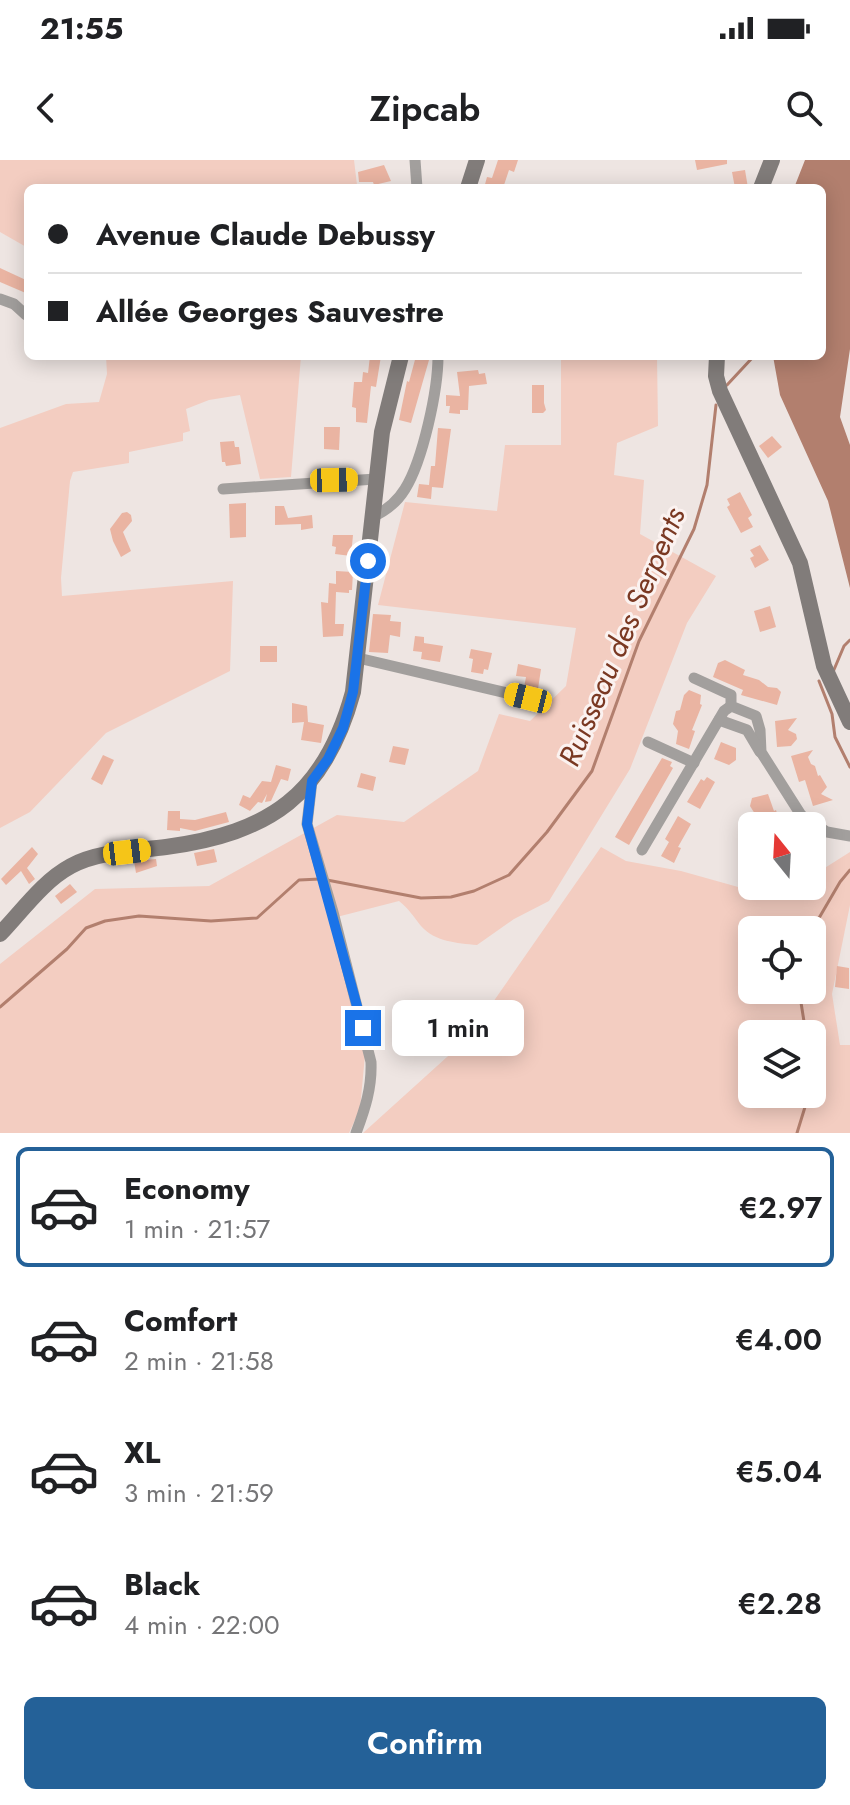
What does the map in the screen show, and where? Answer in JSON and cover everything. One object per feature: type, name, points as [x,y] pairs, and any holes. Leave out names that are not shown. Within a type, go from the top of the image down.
[{"type":"main road","points":[[469,184],[477,160]]},
{"type":"main road","points":[[763,184],[772,160]]},
{"type":"main road","points":[[0,934],[55,877],[71,866],[103,855],[199,843],[227,835],[263,819],[290,802],[312,781],[328,759],[343,728],[353,692],[382,432],[400,360]]},
{"type":"main road","points":[[717,360],[716,376],[720,391],[800,563],[824,666],[850,722]]},
{"type":"street","points":[[415,160],[417,184]]},
{"type":"street","points":[[0,299],[14,304],[24,313]]},
{"type":"street","points":[[372,517],[387,510],[405,491],[413,473],[432,409],[438,360]]},
{"type":"street","points":[[223,489],[376,479]]},
{"type":"street","points":[[358,658],[528,698],[539,697]]},
{"type":"street","points":[[694,678],[731,695],[731,706]]},
{"type":"street","points":[[642,850],[724,711],[731,706]]},
{"type":"street","points":[[731,706],[756,716],[761,752]]},
{"type":"street","points":[[719,720],[747,730],[801,815],[827,832],[850,836]]},
{"type":"street","points":[[648,742],[694,763]]},
{"type":"street","points":[[312,781],[307,824],[371,1062],[372,1079],[366,1108],[356,1133]]},
{"type":"shaded area","points":[[0,160],[354,160],[357,184],[24,184],[24,246],[0,232]]},
{"type":"shaded area","points":[[805,160],[850,160],[850,349],[840,417],[850,445],[850,588],[828,501],[780,395],[774,360],[826,360],[826,184],[796,184]]},
{"type":"shaded area","points":[[106,360],[301,360],[291,477],[260,479],[240,395],[209,400],[186,409],[190,431],[183,433],[183,441],[129,452],[129,463],[73,472],[61,578],[62,596],[233,581],[230,671],[106,733],[30,812],[0,828],[0,428],[66,404],[99,402],[107,374]]},
{"type":"shaded area","points":[[561,360],[657,360],[658,426],[617,443],[614,475],[644,480],[640,534],[716,576],[687,623],[630,769],[549,901],[514,919],[477,945],[447,941],[433,935],[399,901],[329,919],[365,1055],[360,1109],[349,1133],[0,1133],[0,964],[95,889],[209,886],[337,815],[404,822],[478,771],[499,714],[530,721],[566,686],[576,628],[378,605],[405,502],[497,511],[505,445],[561,445]]},
{"type":"shaded area","points":[[601,847],[626,861],[681,871],[738,887],[738,900],[826,900],[826,867],[850,852],[850,905],[832,994],[840,1045],[850,1045],[850,1133],[363,1133],[468,1038]]},
{"type":"building","points":[[498,160],[518,160],[514,172],[509,170],[504,184],[485,184],[487,177],[492,178]]},
{"type":"building","points":[[695,160],[727,160],[727,164],[697,170]]},
{"type":"building","points":[[384,165],[391,181],[378,184],[359,182],[358,172]]},
{"type":"building","points":[[745,170],[747,184],[734,184],[732,172]]},
{"type":"building","points":[[0,268],[24,279],[24,292],[0,282]]},
{"type":"building","points":[[370,360],[380,360],[376,387],[371,386],[367,423],[356,422],[356,408],[352,407],[354,382],[362,382],[363,372],[368,373]]},
{"type":"building","points":[[415,360],[429,360],[411,423],[399,420]]},
{"type":"building","points":[[478,370],[479,374],[485,373],[487,384],[469,386],[468,410],[460,410],[460,414],[449,413],[446,395],[460,396],[457,372]]},
{"type":"building","points":[[532,385],[544,385],[546,410],[543,413],[532,413]]},
{"type":"building","points":[[324,427],[340,427],[339,450],[324,449]]},
{"type":"building","points":[[438,428],[451,429],[443,488],[432,487],[431,499],[417,497],[419,484],[429,485],[431,466],[435,466]]},
{"type":"building","points":[[772,436],[782,447],[768,458],[759,446]]},
{"type":"building","points":[[234,441],[235,447],[239,447],[241,464],[226,466],[222,462],[220,442]]},
{"type":"building","points":[[740,492],[752,515],[748,518],[753,527],[741,533],[727,507],[730,505],[727,499]]},
{"type":"building","points":[[246,503],[246,537],[230,538],[229,504]]},
{"type":"building","points":[[275,506],[284,506],[288,518],[312,515],[313,528],[301,530],[301,524],[275,525]]},
{"type":"building","points":[[127,512],[132,521],[123,532],[131,551],[121,557],[110,529],[122,513]]},
{"type":"building","points":[[333,535],[353,535],[351,556],[335,554]]},
{"type":"building","points":[[760,545],[769,560],[755,568],[750,550]]},
{"type":"building","points":[[336,571],[353,572],[352,590],[349,593],[336,592],[335,624],[344,624],[343,636],[323,637],[321,602],[328,603],[329,583],[336,584]]},
{"type":"building","points":[[770,606],[776,627],[760,632],[754,611]]},
{"type":"building","points":[[373,614],[391,615],[390,621],[401,622],[400,637],[390,635],[388,653],[369,652]]},
{"type":"building","points":[[415,636],[424,637],[424,643],[443,646],[440,662],[421,659],[422,652],[413,651]]},
{"type":"building","points":[[260,646],[277,646],[277,662],[260,662]]},
{"type":"building","points":[[471,649],[492,653],[488,670],[484,669],[483,674],[471,672]]},
{"type":"building","points":[[725,660],[745,670],[743,675],[777,688],[781,692],[777,705],[741,695],[743,690],[713,677],[718,663]]},
{"type":"building","points":[[518,664],[541,669],[538,689],[524,688],[526,677],[516,676]]},
{"type":"building","points":[[689,690],[701,695],[702,705],[692,730],[695,731],[689,749],[676,744],[678,731],[673,724],[676,711],[680,710],[684,695]]},
{"type":"building","points":[[292,703],[307,706],[308,722],[324,725],[321,743],[301,740],[304,722],[292,723]]},
{"type":"building","points":[[797,718],[788,730],[796,734],[797,739],[791,746],[777,747],[775,721]]},
{"type":"building","points":[[721,742],[736,748],[736,760],[729,765],[714,759]]},
{"type":"building","points":[[393,746],[409,749],[405,765],[389,762]]},
{"type":"building","points":[[813,750],[808,757],[827,787],[821,794],[833,800],[813,806],[805,780],[799,782],[791,756]]},
{"type":"building","points":[[103,755],[114,760],[102,785],[91,779]]},
{"type":"building","points":[[662,758],[672,762],[670,766],[673,768],[629,845],[615,837]]},
{"type":"building","points":[[276,765],[291,769],[288,781],[281,779],[271,801],[265,802],[267,794],[262,803],[258,802],[250,811],[239,805],[243,795],[250,798],[262,781],[271,782]]},
{"type":"building","points":[[361,773],[376,777],[373,791],[357,787]]},
{"type":"building","points":[[707,777],[715,782],[700,809],[687,802],[701,779],[704,781]]},
{"type":"building","points":[[768,794],[777,812],[754,812],[750,806],[752,798]]},
{"type":"building","points":[[168,811],[180,811],[180,819],[195,820],[226,812],[229,822],[195,831],[180,828],[180,831],[167,830]]},
{"type":"building","points":[[678,816],[691,824],[678,847],[681,848],[674,863],[661,856],[669,842],[665,839]]},
{"type":"building","points":[[32,847],[38,854],[27,868],[35,879],[29,884],[21,871],[6,885],[1,879]]},
{"type":"building","points":[[214,849],[217,862],[197,866],[194,853]]},
{"type":"building","points":[[156,859],[157,866],[136,873],[134,861]]},
{"type":"building","points":[[70,884],[77,892],[61,904],[55,896]]},
{"type":"building","points":[[837,966],[849,968],[849,989],[835,987]]},
{"type":"building","points":[[405,1008],[430,1025],[423,1035],[398,1018]]},
{"type":"waterway","name":"Ruisseau des Serpents","points":[[727,385],[750,360]]},
{"type":"waterway","name":"Ruisseau des Serpents","points":[[327,880],[421,898],[451,897],[474,891],[509,875],[547,832],[592,771],[639,641],[694,529],[707,485],[716,405]]},
{"type":"waterway","points":[[833,672],[844,646],[850,640]]},
{"type":"waterway","points":[[819,681],[832,714],[835,737],[850,767]]},
{"type":"waterway","points":[[820,916],[850,870]]},
{"type":"waterway","name":"Ruisseau des Serpents","points":[[0,1007],[67,949],[86,928],[105,921],[139,916],[211,921],[257,918],[299,880],[320,879]]},
{"type":"waterway","points":[[801,1004],[804,1020]]},
{"type":"waterway","points":[[797,1133],[805,1108]]},
{"type":"route","points":[[363,1028],[307,824],[307,814],[312,781],[328,759],[343,728],[353,692],[368,561]]}]
